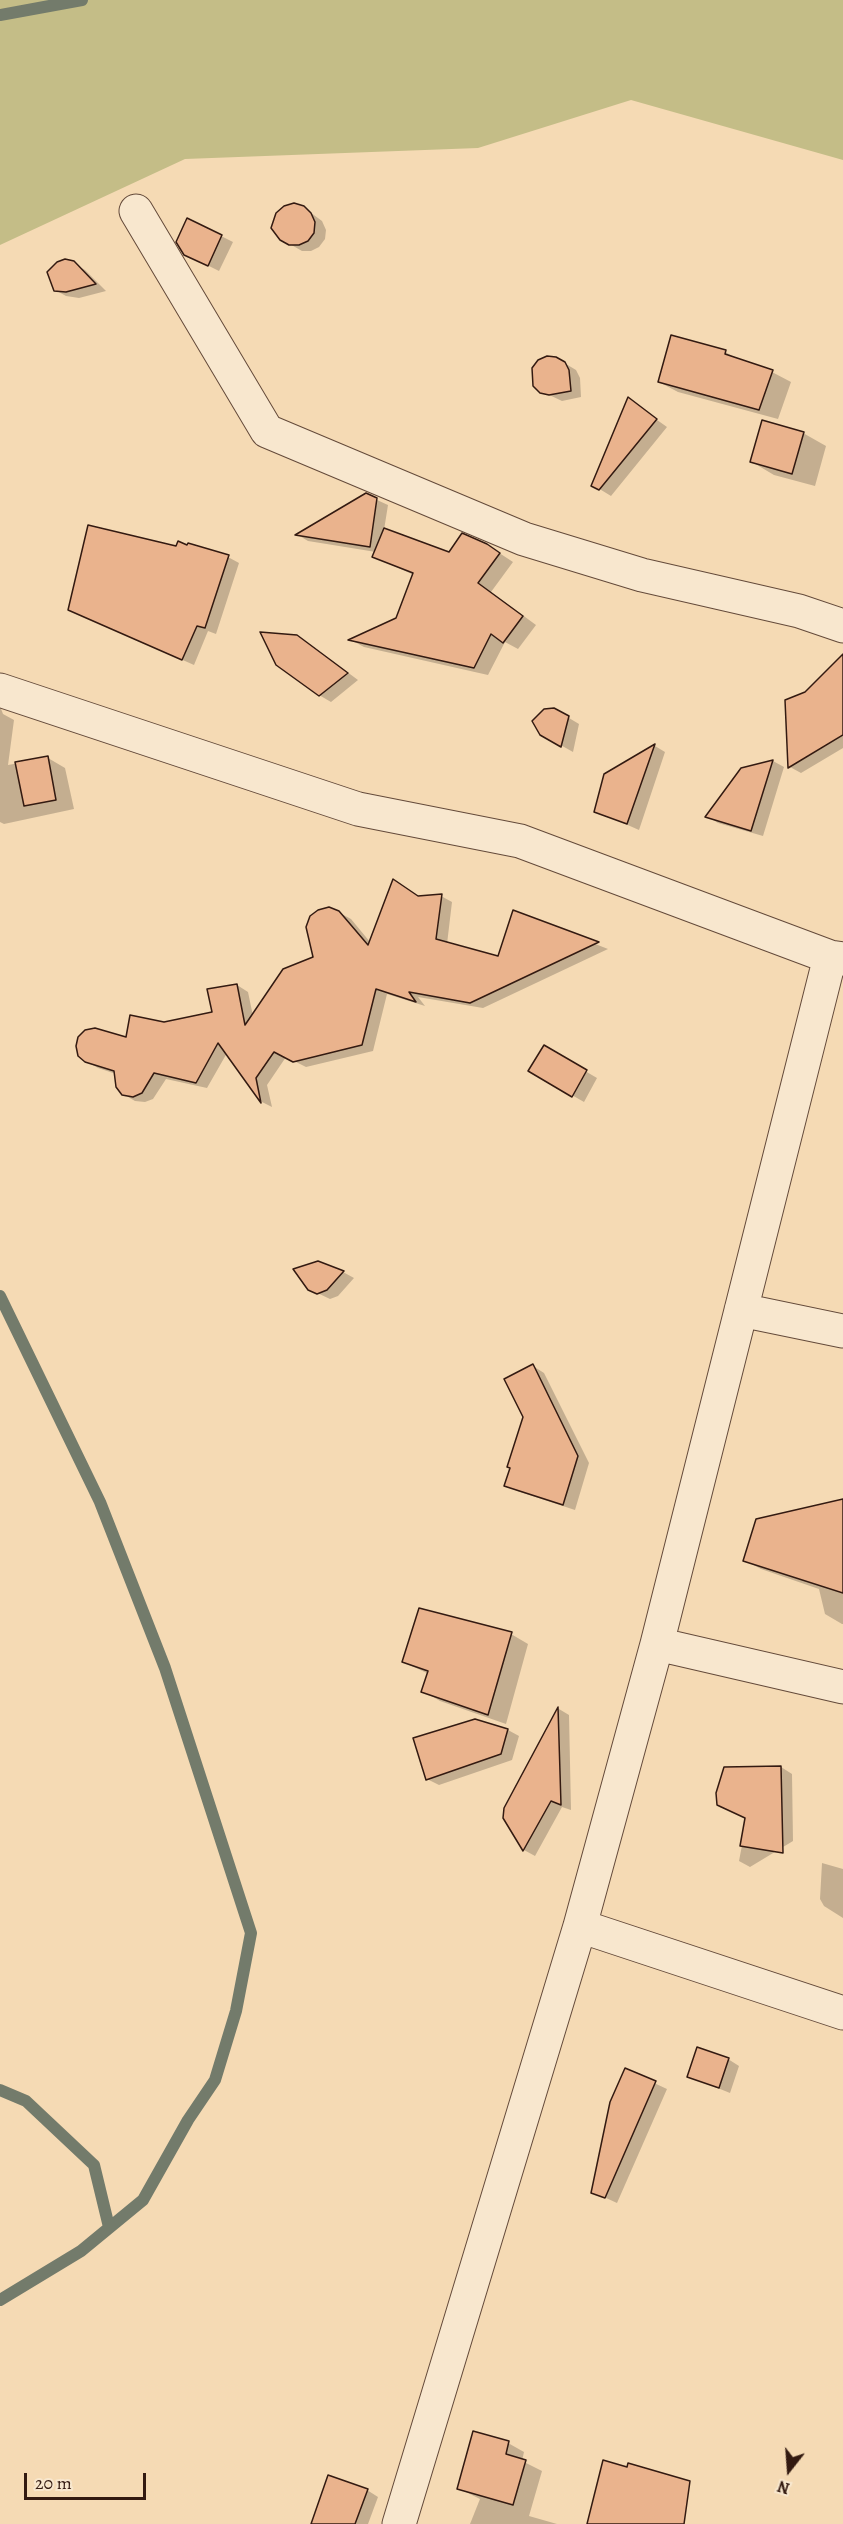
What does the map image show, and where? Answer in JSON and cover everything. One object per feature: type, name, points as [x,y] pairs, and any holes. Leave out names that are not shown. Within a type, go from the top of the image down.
[{"type":"street","points":[[136,211],[267,431],[524,539],[642,575],[799,611],[843,626]]},
{"type":"street","points":[[0,690],[358,809],[520,841],[836,958],[741,1310],[657,1644],[580,1926],[399,2524]]},
{"type":"street","points":[[741,1310],[843,1331]]},
{"type":"street","points":[[657,1644],[843,1687]]},
{"type":"street","points":[[580,1926],[843,2013]]},
{"type":"shaded area","points":[[0,0],[843,0],[843,160],[631,100],[478,148],[185,159],[0,245]]},
{"type":"building","points":[[294,203],[304,206],[311,213],[315,222],[314,233],[308,241],[299,245],[289,245],[280,240],[271,228],[276,213],[284,206]]},
{"type":"building","points":[[187,218],[222,235],[208,266],[184,255],[176,242]]},
{"type":"building","points":[[65,259],[74,261],[96,284],[66,292],[54,291],[47,272],[57,262]]},
{"type":"building","points":[[671,335],[726,350],[725,354],[773,370],[759,410],[658,382]]},
{"type":"building","points":[[547,356],[556,357],[565,362],[569,370],[571,391],[549,395],[540,393],[533,386],[532,368],[538,360]]},
{"type":"building","points":[[628,397],[657,419],[599,490],[591,486]]},
{"type":"building","points":[[762,420],[804,432],[792,474],[750,462]]},
{"type":"building","points":[[366,493],[377,498],[370,547],[295,535]]},
{"type":"building","points":[[88,525],[176,546],[178,541],[187,545],[188,543],[229,555],[205,628],[197,626],[182,660],[68,610]]},
{"type":"building","points":[[384,528],[449,552],[462,533],[487,544],[500,553],[478,583],[523,616],[503,643],[491,634],[474,668],[348,640],[396,618],[413,573],[372,557]]},
{"type":"building","points":[[260,632],[297,635],[348,673],[319,696],[276,665]]},
{"type":"building","points":[[843,654],[843,735],[788,768],[785,700],[805,692]]},
{"type":"building","points":[[554,708],[569,716],[561,747],[540,735],[532,721],[544,709]]},
{"type":"building","points":[[655,744],[627,824],[594,812],[604,774]]},
{"type":"building","points":[[48,756],[56,800],[24,806],[15,762]]},
{"type":"building","points":[[773,760],[751,831],[705,817],[741,768]]},
{"type":"building","points":[[393,879],[418,896],[442,894],[436,939],[498,956],[513,910],[599,942],[470,1003],[409,992],[416,1002],[376,989],[362,1045],[293,1062],[274,1052],[256,1078],[261,1103],[218,1043],[196,1083],[154,1073],[142,1093],[133,1097],[122,1095],[116,1087],[114,1071],[85,1062],[78,1056],[76,1046],[78,1037],[85,1030],[95,1028],[126,1037],[130,1015],[164,1022],[212,1012],[207,989],[237,984],[245,1025],[283,969],[313,957],[306,927],[310,916],[318,910],[329,907],[339,911],[368,945]]},
{"type":"building","points":[[544,1045],[587,1070],[572,1097],[528,1071]]},
{"type":"building","points":[[318,1261],[344,1271],[327,1290],[317,1294],[308,1290],[293,1269]]},
{"type":"building","points":[[533,1364],[578,1456],[563,1505],[504,1486],[510,1468],[507,1467],[523,1417],[504,1379]]},
{"type":"building","points":[[843,1499],[843,1593],[743,1561],[756,1519]]},
{"type":"building","points":[[419,1608],[512,1632],[488,1715],[421,1692],[428,1671],[402,1662]]},
{"type":"building","points":[[558,1707],[561,1805],[551,1801],[523,1851],[503,1818],[504,1808]]},
{"type":"building","points":[[475,1719],[508,1729],[501,1754],[426,1780],[413,1738]]},
{"type":"building","points":[[781,1766],[783,1853],[740,1846],[745,1818],[717,1805],[716,1793],[724,1767]]},
{"type":"building","points":[[697,2047],[729,2058],[719,2088],[687,2077]]},
{"type":"building","points":[[625,2068],[656,2081],[605,2198],[591,2193],[610,2102]]},
{"type":"building","points":[[473,2431],[509,2441],[506,2454],[526,2460],[513,2505],[457,2489]]},
{"type":"building","points":[[603,2460],[627,2467],[628,2463],[690,2481],[684,2524],[587,2524]]},
{"type":"building","points":[[328,2475],[368,2489],[355,2524],[311,2524]]},
{"type":"waterway","points":[[0,15],[82,0]]},
{"type":"waterway","points":[[0,1296],[100,1502],[165,1668],[251,1933],[236,2011],[215,2080],[188,2120],[143,2200],[81,2251],[0,2300]]},
{"type":"waterway","points":[[0,2090],[26,2101],[94,2165],[109,2227]]}]
